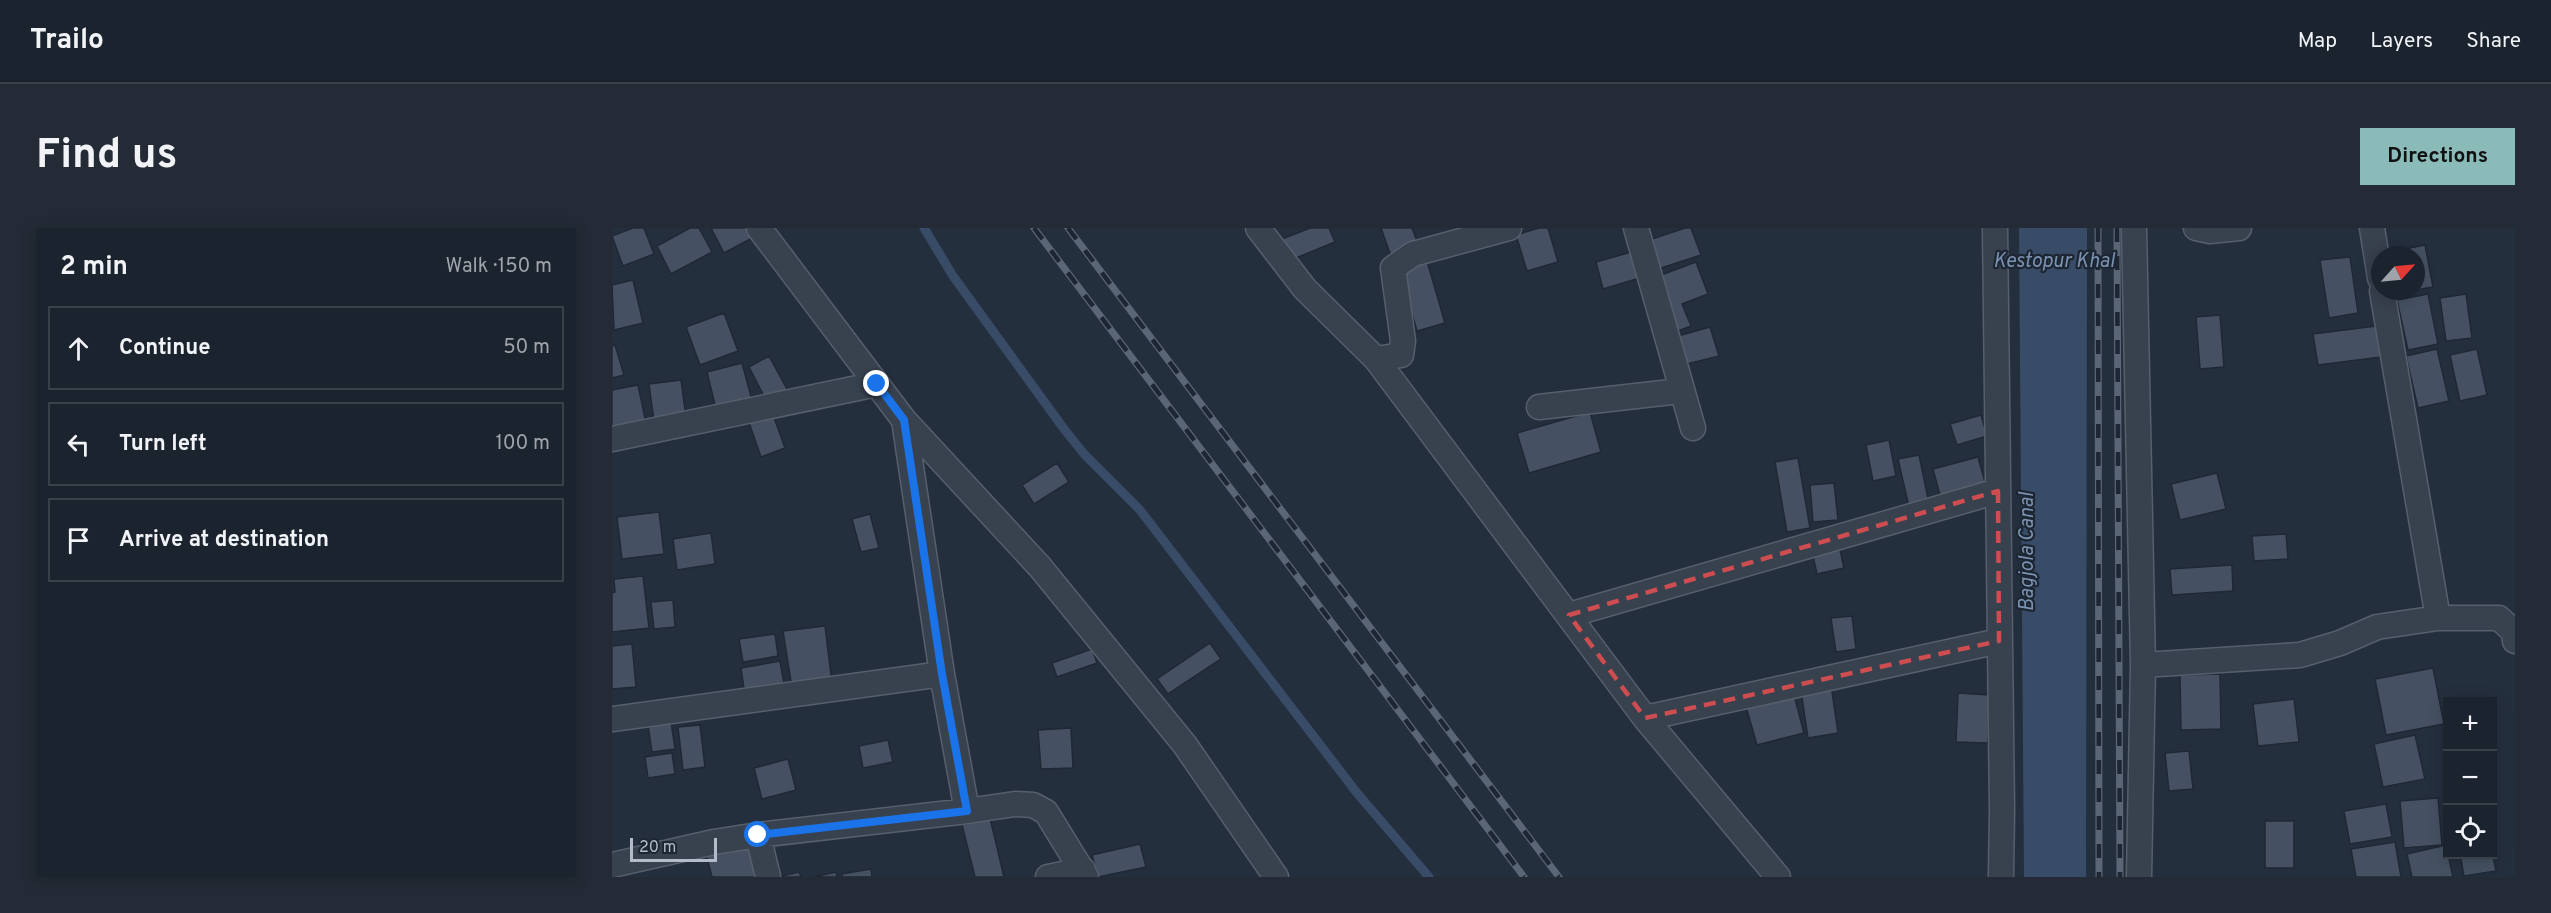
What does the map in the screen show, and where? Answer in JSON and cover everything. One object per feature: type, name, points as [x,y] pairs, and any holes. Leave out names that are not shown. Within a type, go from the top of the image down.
[{"type":"street","points":[[759,228],[904,420],[1040,567],[1185,745],[1276,877]]},
{"type":"street","points":[[1258,228],[1305,289],[1376,359],[1645,718],[1778,877]]},
{"type":"street","points":[[1376,359],[1401,355],[1402,341],[1393,268],[1413,254],[1509,228]]},
{"type":"street","points":[[1636,228],[1680,390],[1693,428]]},
{"type":"street","points":[[1995,228],[2001,877]]},
{"type":"street","points":[[2134,228],[2143,665],[2139,877]]},
{"type":"street","points":[[2196,228],[2210,231],[2239,228]]},
{"type":"street","points":[[2372,228],[2375,246]]},
{"type":"street","points":[[2384,300],[2438,618]]},
{"type":"street","points":[[612,439],[877,384]]},
{"type":"street","points":[[1539,407],[1680,390]]},
{"type":"street","points":[[904,420],[942,674],[967,811]]},
{"type":"street","points":[[1569,615],[1998,491]]},
{"type":"street","points":[[2143,665],[2300,655],[2340,643],[2377,627],[2438,618],[2499,618],[2514,632],[2515,640]]},
{"type":"street","points":[[1645,718],[1999,641]]},
{"type":"street","points":[[612,719],[942,674]]},
{"type":"street","points":[[612,865],[659,866],[758,835],[1015,804],[1033,805],[1046,812],[1084,874],[1048,877]]},
{"type":"street","points":[[758,835],[768,877]]},
{"type":"highlighted area","points":[[1998,491],[1999,641],[1645,718],[1569,615]]},
{"type":"water","name":"Kestopur Khal","points":[[2019,228],[2087,228],[2086,877],[2024,877]]},
{"type":"building","points":[[633,228],[644,228],[654,254],[623,266],[612,236]]},
{"type":"building","points":[[690,228],[699,228],[712,252],[671,274],[657,246]]},
{"type":"building","points":[[711,228],[749,228],[754,237],[724,253]]},
{"type":"building","points":[[1310,228],[1329,228],[1335,242],[1291,260],[1282,239]]},
{"type":"building","points":[[1381,228],[1412,228],[1420,249],[1392,259]]},
{"type":"building","points":[[1539,228],[1548,228],[1558,262],[1527,271],[1516,235]]},
{"type":"building","points":[[1691,228],[1701,255],[1652,271],[1643,242]]},
{"type":"building","points":[[2425,245],[2433,287],[2425,288],[2425,246],[2420,246]]},
{"type":"building","points":[[1635,251],[1643,277],[1603,289],[1596,262]]},
{"type":"building","points":[[2350,257],[2358,313],[2329,318],[2320,260]]},
{"type":"building","points":[[1427,261],[1445,323],[1417,331],[1399,269]]},
{"type":"building","points":[[1696,262],[1708,294],[1682,304],[1691,326],[1673,333],[1653,278]]},
{"type":"building","points":[[633,280],[643,323],[614,330],[612,285]]},
{"type":"building","points":[[2428,294],[2438,344],[2408,350],[2397,300],[2425,300],[2425,295]]},
{"type":"building","points":[[2466,294],[2472,338],[2446,341],[2440,298]]},
{"type":"building","points":[[724,313],[738,351],[700,365],[686,327]]},
{"type":"building","points":[[2220,315],[2224,367],[2200,369],[2196,317]]},
{"type":"building","points":[[2384,325],[2389,356],[2318,365],[2313,334]]},
{"type":"building","points":[[1710,327],[1719,356],[1679,366],[1671,338]]},
{"type":"building","points":[[615,345],[624,375],[612,378],[612,346]]},
{"type":"building","points":[[2437,349],[2449,401],[2418,408],[2406,356]]},
{"type":"building","points":[[2477,349],[2487,395],[2460,401],[2450,355]]},
{"type":"building","points":[[769,356],[788,391],[767,402],[749,367]]},
{"type":"building","points":[[742,363],[753,404],[717,413],[707,372]]},
{"type":"building","points":[[681,380],[686,417],[654,421],[649,384]]},
{"type":"building","points":[[638,385],[646,423],[612,429],[612,390]]},
{"type":"building","points":[[772,412],[785,448],[761,457],[748,420]]},
{"type":"building","points":[[1590,412],[1601,452],[1529,473],[1517,433]]},
{"type":"building","points":[[1981,415],[1987,436],[1957,445],[1950,424]]},
{"type":"building","points":[[1889,440],[1896,476],[1873,481],[1866,445]]},
{"type":"building","points":[[1919,455],[1929,503],[1909,507],[1898,459]]},
{"type":"building","points":[[1978,457],[1986,486],[1941,499],[1933,469]]},
{"type":"building","points":[[1798,458],[1810,528],[1787,532],[1775,462]]},
{"type":"building","points":[[1057,463],[1069,482],[1034,504],[1022,485]]},
{"type":"building","points":[[2217,473],[2226,509],[2180,520],[2171,484]]},
{"type":"building","points":[[1834,483],[1838,520],[1813,522],[1810,485]]},
{"type":"building","points":[[659,512],[664,554],[622,559],[617,517]]},
{"type":"building","points":[[870,514],[879,548],[861,552],[852,519]]},
{"type":"building","points":[[711,533],[715,564],[677,570],[673,539]]},
{"type":"building","points":[[2286,534],[2288,559],[2254,561],[2252,536]]},
{"type":"building","points":[[1839,545],[1844,568],[1817,574],[1812,551]]},
{"type":"building","points":[[2232,565],[2233,591],[2172,595],[2170,569]]},
{"type":"building","points":[[643,576],[649,628],[612,632],[614,579]]},
{"type":"building","points":[[673,600],[675,627],[654,629],[651,602]]},
{"type":"building","points":[[1852,616],[1856,649],[1836,652],[1831,618]]},
{"type":"building","points":[[825,626],[832,683],[792,688],[783,631]]},
{"type":"building","points":[[775,634],[778,656],[743,662],[739,639]]},
{"type":"building","points":[[1210,643],[1221,659],[1168,694],[1157,679]]},
{"type":"building","points":[[632,644],[636,687],[612,689],[612,646]]},
{"type":"building","points":[[1092,649],[1097,663],[1057,677],[1052,663]]},
{"type":"building","points":[[780,661],[785,689],[745,696],[741,668]]},
{"type":"building","points":[[2433,668],[2443,724],[2386,735],[2375,679]]},
{"type":"building","points":[[2220,674],[2221,729],[2181,730],[2180,675]]},
{"type":"building","points":[[1831,685],[1838,733],[1808,738],[1801,690]]},
{"type":"building","points":[[1793,691],[1804,733],[1757,745],[1745,703]]},
{"type":"building","points":[[1958,693],[1989,695],[1988,743],[1956,742]]},
{"type":"building","points":[[2294,699],[2299,742],[2258,746],[2253,704]]},
{"type":"building","points":[[670,715],[675,749],[652,752],[647,718]]},
{"type":"building","points":[[700,725],[705,767],[683,770],[678,727]]},
{"type":"building","points":[[1071,728],[1073,768],[1041,769],[1038,730]]},
{"type":"building","points":[[2415,735],[2425,779],[2383,787],[2374,744]]},
{"type":"building","points":[[888,740],[893,762],[863,768],[859,746]]},
{"type":"building","points":[[2189,751],[2193,789],[2169,791],[2165,753]]},
{"type":"building","points":[[672,753],[675,774],[648,778],[645,757]]},
{"type":"building","points":[[788,759],[796,790],[762,799],[754,768]]},
{"type":"building","points":[[2438,798],[2442,845],[2404,848],[2400,801]]},
{"type":"building","points":[[2386,804],[2392,837],[2350,844],[2344,811]]},
{"type":"building","points":[[990,818],[1004,877],[975,877],[962,825]]},
{"type":"building","points":[[2265,821],[2294,821],[2294,868],[2265,868]]},
{"type":"building","points":[[755,842],[763,877],[712,877],[706,853]]},
{"type":"building","points":[[2395,842],[2401,877],[2356,877],[2351,849]]},
{"type":"building","points":[[1140,844],[1146,867],[1098,877],[1092,855]]},
{"type":"building","points":[[2443,846],[2443,859],[2449,859],[2453,877],[2412,877],[2407,854]]},
{"type":"building","points":[[2461,859],[2494,859],[2496,871],[2464,876]]},
{"type":"building","points":[[871,869],[872,877],[842,877],[842,874]]},
{"type":"building","points":[[799,872],[801,877],[777,877]]},
{"type":"building","points":[[836,872],[837,877],[814,877]]},
{"type":"waterway","points":[[924,228],[953,276],[1064,429],[1085,455],[1140,510],[1357,793],[1429,877]]},
{"type":"railway","points":[[1034,228],[1524,877]]},
{"type":"railway","points":[[1068,228],[1559,877]]},
{"type":"railway","points":[[2098,228],[2099,877]]},
{"type":"railway","points":[[2117,228],[2120,877]]},
{"type":"route","points":[[758,835],[967,811],[942,674],[904,420],[877,384]]},
{"type":"water label","name":"Bagjola Canal","points":[[2028,552]]}]
